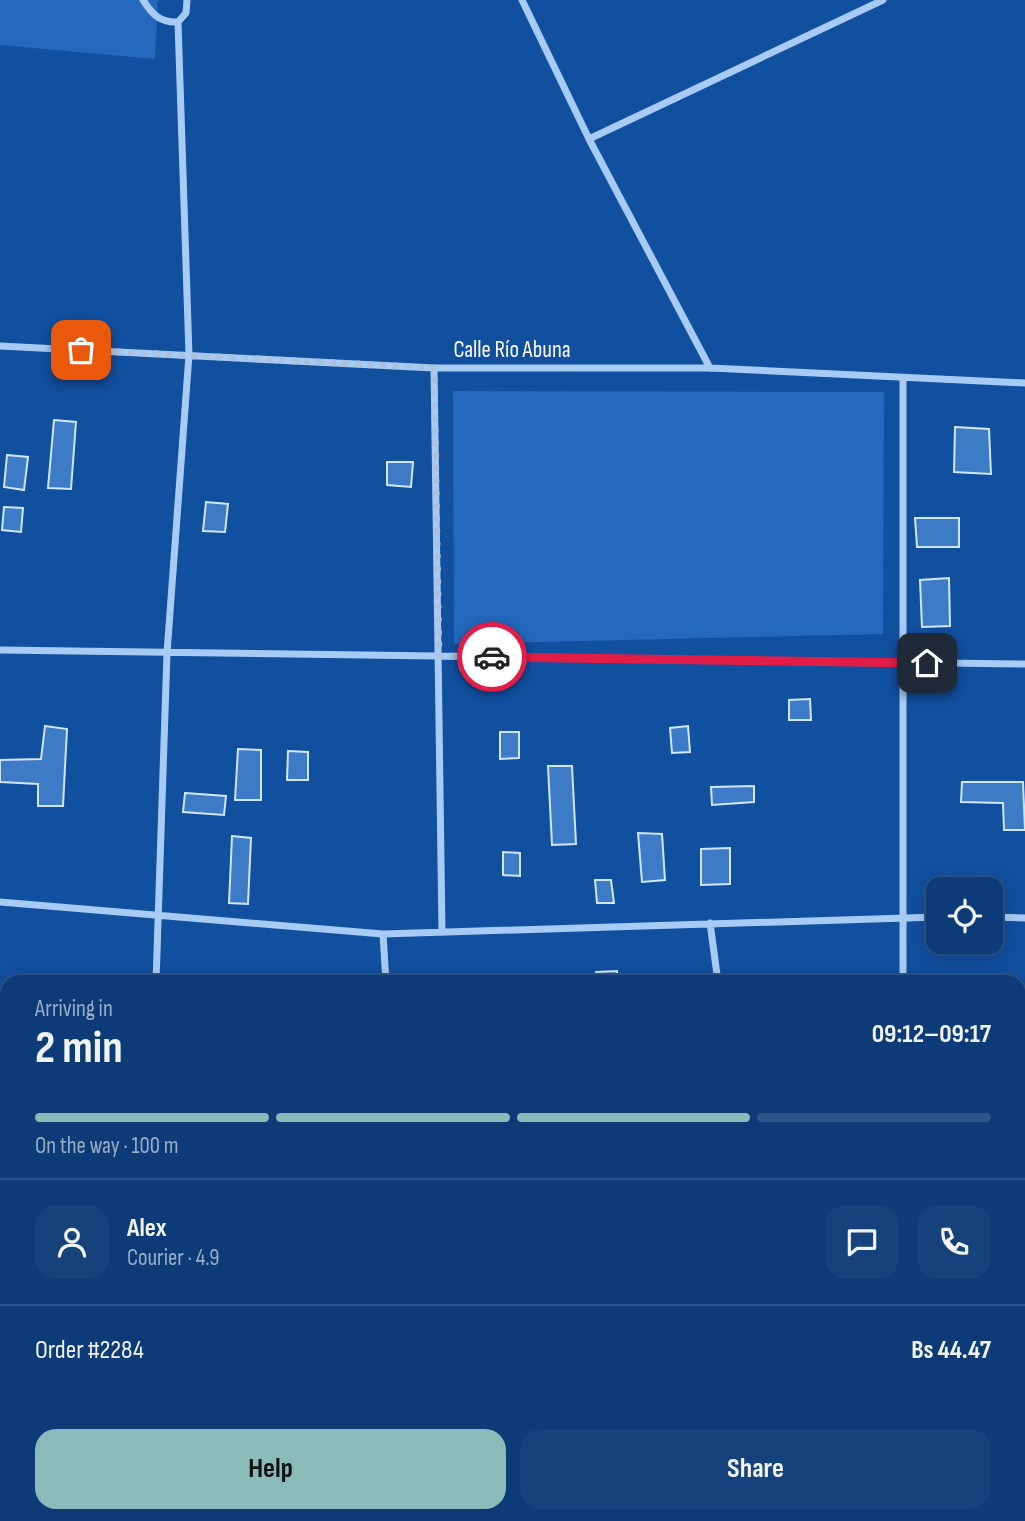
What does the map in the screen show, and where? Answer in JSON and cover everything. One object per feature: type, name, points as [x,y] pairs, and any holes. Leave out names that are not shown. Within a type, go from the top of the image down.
[{"type":"street","points":[[142,0],[152,14],[166,23],[178,22]]},
{"type":"street","points":[[156,975],[167,653],[189,355],[178,22],[186,13],[187,0]]},
{"type":"street","points":[[522,0],[589,139],[710,368]]},
{"type":"street","points":[[589,139],[883,0]]},
{"type":"street","name":"Calle Río Abuna","points":[[0,346],[434,368],[710,368],[1025,383]]},
{"type":"street","points":[[434,368],[442,932]]},
{"type":"street","points":[[902,975],[903,378]]},
{"type":"street","points":[[0,650],[1025,664]]},
{"type":"street","points":[[0,902],[383,934],[926,917]]},
{"type":"street","points":[[1003,918],[1025,918]]},
{"type":"street","points":[[710,923],[717,975]]},
{"type":"street","points":[[383,934],[386,975]]},
{"type":"shaded area","points":[[0,0],[158,0],[155,59],[0,45]]},
{"type":"shaded area","points":[[453,391],[884,392],[883,634],[454,644]]},
{"type":"building","points":[[54,420],[76,422],[71,489],[48,488]]},
{"type":"building","points":[[955,427],[989,429],[991,474],[954,472]]},
{"type":"building","points":[[7,455],[28,457],[24,490],[4,487]]},
{"type":"building","points":[[387,462],[413,462],[411,487],[387,485]]},
{"type":"building","points":[[206,502],[228,504],[225,532],[203,531]]},
{"type":"building","points":[[4,507],[23,508],[21,532],[2,530]]},
{"type":"building","points":[[915,518],[959,518],[959,547],[917,547]]},
{"type":"building","points":[[949,578],[950,626],[922,627],[920,580]]},
{"type":"building","points":[[810,699],[811,720],[789,720],[789,700]]},
{"type":"building","points":[[45,726],[67,729],[63,806],[38,806],[38,784],[0,782],[0,760],[41,759]]},
{"type":"building","points":[[688,726],[690,752],[672,753],[670,728]]},
{"type":"building","points":[[500,732],[519,732],[519,758],[500,759]]},
{"type":"building","points":[[238,749],[261,750],[261,800],[235,800]]},
{"type":"building","points":[[288,751],[308,752],[308,780],[287,780]]},
{"type":"building","points":[[548,766],[572,766],[576,844],[552,845]]},
{"type":"building","points":[[962,782],[1023,782],[1025,830],[1004,830],[1003,803],[961,802]]},
{"type":"building","points":[[754,786],[754,802],[712,805],[711,787]]},
{"type":"building","points":[[185,793],[226,796],[224,815],[183,812]]},
{"type":"building","points":[[638,833],[662,834],[665,880],[642,882]]},
{"type":"building","points":[[232,836],[251,838],[248,904],[229,903]]},
{"type":"building","points":[[730,848],[730,884],[701,885],[701,849]]},
{"type":"building","points":[[503,852],[520,853],[520,876],[503,875]]},
{"type":"building","points":[[595,880],[611,880],[614,903],[597,903]]},
{"type":"building","points":[[617,971],[617,975],[596,975],[596,972]]},
{"type":"way so far","points":[[81,350],[434,368],[439,656],[492,657]]},
{"type":"route","points":[[492,657],[927,663]]}]
